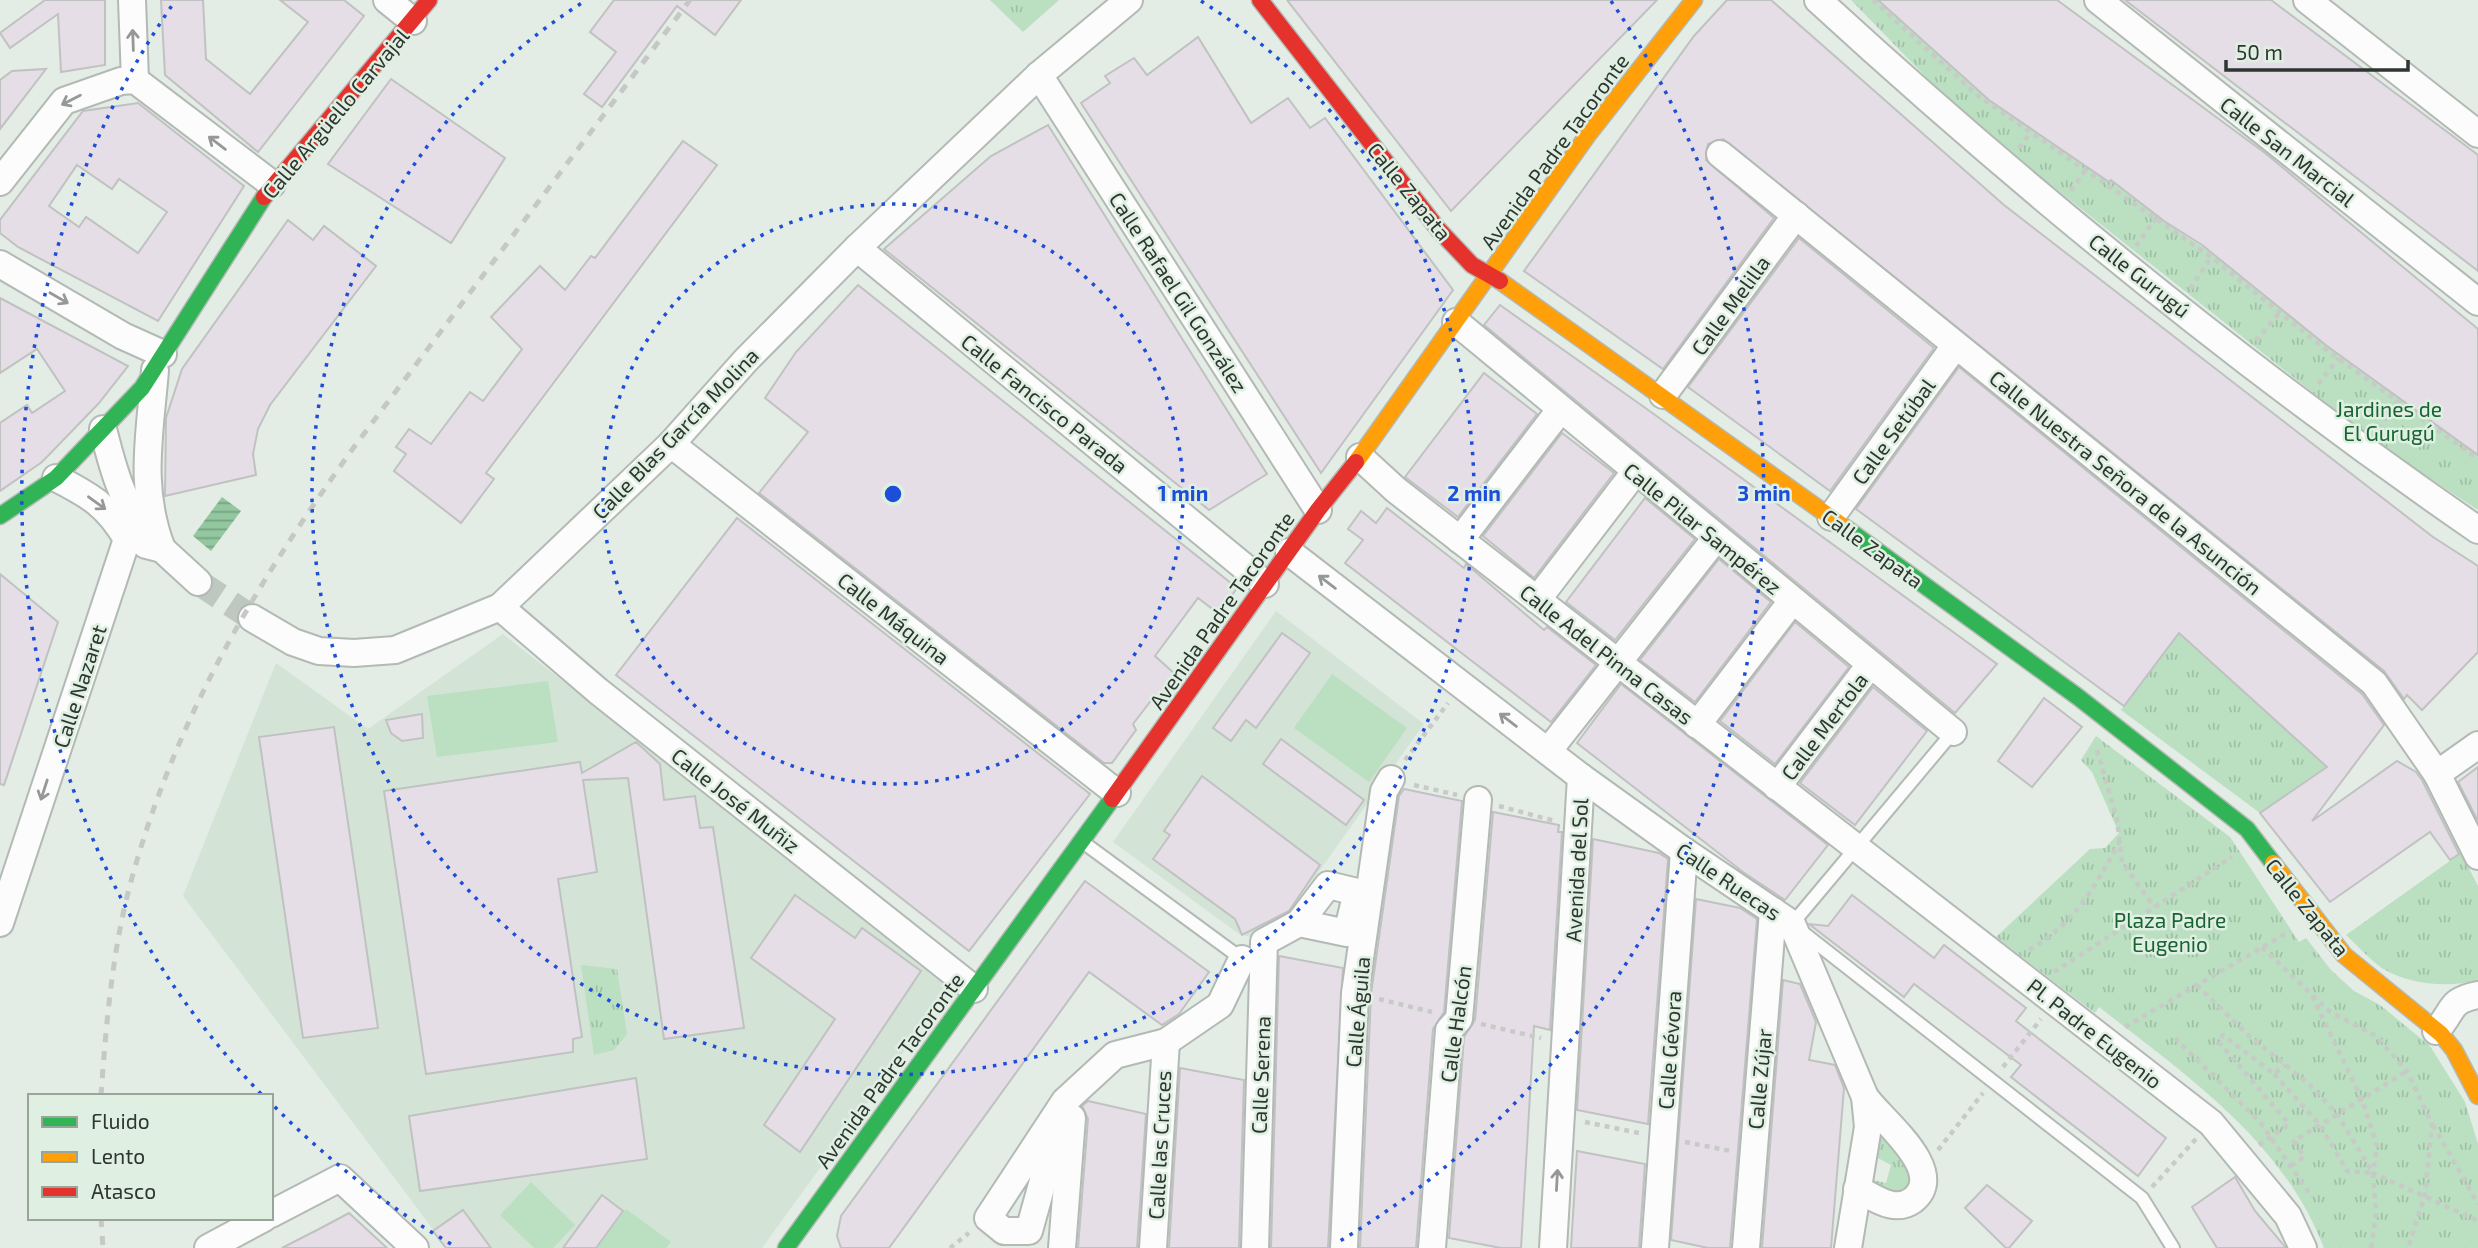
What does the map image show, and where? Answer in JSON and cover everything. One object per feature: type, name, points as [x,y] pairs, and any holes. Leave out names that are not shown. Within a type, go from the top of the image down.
[{"type":"main road","name":"Calle Argüello Carvajal","points":[[0,516],[56,478],[103,429],[159,362],[272,184],[429,0]]},
{"type":"main road","name":"Calle Zapata","points":[[1260,0],[1438,229],[1472,265],[1511,287],[1664,395],[2099,713],[2247,829],[2344,955],[2456,1042],[2478,1096]]},
{"type":"main road","name":"Avenida Padre Tacoronte","points":[[793,1243],[1318,510],[1360,457],[1587,136],[1694,0]]},
{"type":"street","points":[[132,0],[135,80]]},
{"type":"street","points":[[387,0],[413,21]]},
{"type":"street","name":"Calle Blas García Molina","points":[[252,618],[319,651],[354,653],[395,650],[500,607],[671,444],[746,360],[857,248],[1039,75],[1129,0]]},
{"type":"street","name":"Calle Gurugú","points":[[1818,0],[1995,160],[2354,445],[2478,530]]},
{"type":"street","name":"Calle San Marcial","points":[[2098,0],[2478,302]]},
{"type":"street","points":[[2307,0],[2478,134]]},
{"type":"street","name":"Calle Rafael Gil González","points":[[1039,75],[1318,510]]},
{"type":"street","points":[[0,182],[64,101],[121,81],[135,80],[272,184]]},
{"type":"street","name":"Calle Nuestra Señora de la Asunción","points":[[1720,154],[2374,683],[2437,774],[2478,856]]},
{"type":"street","name":"Calle Melilla","points":[[1664,395],[1796,215]]},
{"type":"street","name":"Calle Fancisco Parada","points":[[857,248],[1265,584]]},
{"type":"street","points":[[0,264],[123,336],[159,362]]},
{"type":"street","name":"Calle Pilar Sampérez","points":[[1456,322],[1953,732]]},
{"type":"street","name":"Calle Setúbal","points":[[1831,517],[1955,346]]},
{"type":"street","name":"Calle Argüello Carvajal","points":[[159,362],[145,475],[152,525],[162,549]]},
{"type":"street","points":[[1460,540],[1560,410]]},
{"type":"street","points":[[103,429],[111,461],[134,519],[198,582]]},
{"type":"street","name":"Calle Argüello Carvajal","points":[[103,429],[122,440],[137,463],[147,489]]},
{"type":"street","name":"Calle Máquina","points":[[671,444],[1117,793]]},
{"type":"street","name":"Calle Adel Pinna Casas","points":[[1360,457],[1396,490],[1856,848]]},
{"type":"street","points":[[1537,600],[1635,472]]},
{"type":"street","points":[[56,478],[113,514],[127,539],[162,549]]},
{"type":"street","points":[[1549,750],[1716,538]]},
{"type":"street","name":"Calle Nazaret","points":[[0,923],[127,539]]},
{"type":"street","name":"Avenida del Sol","points":[[1289,552],[1581,777],[1553,1248]]},
{"type":"street","points":[[1698,724],[1792,601]]},
{"type":"street","name":"Calle José Muñiz","points":[[500,607],[598,691],[974,989]]},
{"type":"street","name":"Calle Mertola","points":[[1777,787],[1870,665]]},
{"type":"street","points":[[2437,774],[2478,745]]},
{"type":"street","name":"Calle Ruecas","points":[[1581,777],[1782,917],[1865,1097],[1877,1114],[1908,1144],[1919,1159],[1923,1177],[1921,1190],[1912,1200],[1901,1205],[1887,1205],[1857,1189]]},
{"type":"street","name":"Calle Águila","points":[[1344,1248],[1355,993],[1384,791],[1391,779]]},
{"type":"street","name":"Calle Halcón","points":[[1432,1248],[1449,1030],[1459,1019],[1478,800]]},
{"type":"street","name":"Pl. Padre Eugenio","points":[[1856,848],[2211,1123],[2288,1216],[2303,1248]]},
{"type":"street","name":"Calle Gévora","points":[[1655,1248],[1684,851]]},
{"type":"street","name":"Calle Zújar","points":[[1746,1248],[1782,917]]},
{"type":"street","points":[[1265,942],[1299,923]]},
{"type":"street","name":"Calle Serena","points":[[1255,1248],[1265,942]]},
{"type":"street","points":[[1070,1097],[1029,1231],[1004,1231],[988,1218],[1070,1097],[1115,1055],[1166,1042],[1220,1005],[1242,959]]},
{"type":"street","points":[[2456,1042],[2450,1008],[2460,998],[2478,995]]},
{"type":"street","name":"Calle las Cruces","points":[[1153,1248],[1166,1042]]},
{"type":"street","points":[[1062,1248],[1070,1097]]},
{"type":"street","name":"Calle Ruecas","points":[[1847,1248],[1868,1126],[1865,1097]]},
{"type":"street","points":[[273,1213],[340,1178],[415,1248]]},
{"type":"street","points":[[208,1248],[260,1220]]},
{"type":"lane","points":[[1953,732],[1856,848],[1782,917],[2142,1198],[2173,1248]]},
{"type":"lane","points":[[1082,841],[1242,959],[1265,942]]},
{"type":"path","points":[[1873,0],[1977,95],[2211,257],[2339,358],[2478,458]]},
{"type":"path","points":[[2124,263],[2156,218]]},
{"type":"path","points":[[2178,306],[2211,257]]},
{"type":"path","points":[[2263,332],[2280,312]]},
{"type":"path","points":[[2321,381],[2339,358]]},
{"type":"path","points":[[2380,426],[2398,401]]},
{"type":"path","points":[[1391,779],[1462,684]]},
{"type":"path","points":[[2099,713],[2097,752],[2121,840],[2122,862],[2154,907]]},
{"type":"path","points":[[1987,950],[2026,952],[2073,918],[2093,892],[2121,840]]},
{"type":"path","points":[[2033,985],[2256,841]]},
{"type":"path","points":[[2103,1040],[2314,916]]},
{"type":"path","points":[[2262,947],[2330,1012],[2376,1036],[2407,1071],[2432,1124],[2478,1204]]},
{"type":"path","points":[[2197,985],[2247,1034],[2309,1084],[2337,1114],[2373,1173]]},
{"type":"path","points":[[2310,993],[2362,1099],[2377,1146],[2373,1173],[2376,1214],[2371,1248]]},
{"type":"path","points":[[1931,1159],[2054,1002]]},
{"type":"path","points":[[2242,1158],[2289,1124],[2218,1041],[2223,1035],[2274,1074],[2320,1125],[2347,1171],[2373,1173],[2478,1221]]},
{"type":"path","points":[[2175,1038],[2244,1103],[2271,1136],[2312,1198]]},
{"type":"path","points":[[2274,1074],[2285,1065]]},
{"type":"path","points":[[2291,1166],[2304,1157],[2294,1142],[2407,1071]]},
{"type":"path","points":[[2142,1198],[2211,1123]]},
{"type":"path","points":[[2409,1248],[2425,1195],[2432,1124]]},
{"type":"shaded area","points":[[222,497],[241,511],[211,551],[193,536]]},
{"type":"shaded area","points":[[1276,611],[1424,724],[1288,915],[1249,937],[1239,934],[1113,842]]},
{"type":"shaded area","points":[[503,634],[951,987],[762,1248],[447,1248],[183,896],[276,663],[368,729]]},
{"type":"green space","points":[[990,0],[1059,0],[1023,32]]},
{"type":"green space","name":"Jardines de El Gurugú","points":[[1851,0],[1877,0],[1989,100],[2109,182],[2112,180],[2163,221],[2221,259],[2327,346],[2478,455],[2478,510],[2375,442],[1963,115]]},
{"type":"green space","points":[[2179,633],[2329,768],[2260,813],[2121,710]]},
{"type":"green space","points":[[1332,674],[1407,728],[1369,782],[1294,728]]},
{"type":"green space","points":[[548,681],[558,742],[437,757],[427,696]]},
{"type":"green space","name":"Plaza Padre Eugenio","points":[[2096,736],[2230,837],[2299,942],[2306,938],[2331,970],[2354,991],[2380,1005],[2430,1046],[2465,1102],[2478,1144],[2478,1248],[2324,1248],[2306,1210],[2284,1175],[2229,1113],[2165,1058],[2099,1007],[2095,1013],[1996,937],[2090,849],[2105,848],[2119,833],[2092,772],[2081,760]]},
{"type":"green space","points":[[2461,853],[2478,886],[2478,980],[2442,984],[2404,978],[2382,968],[2346,935]]},
{"type":"green space","points":[[581,965],[617,969],[627,1034],[614,1050],[594,1055]]},
{"type":"green space","points":[[1878,1131],[1905,1158],[1909,1166],[1909,1194],[1881,1194],[1873,1180],[1886,1183],[1891,1165],[1876,1157]]},
{"type":"green space","points":[[531,1182],[575,1225],[553,1248],[534,1248],[500,1215]]},
{"type":"green space","points":[[626,1209],[671,1242],[666,1248],[597,1248]]},
{"type":"building","points":[[45,0],[105,0],[105,65],[61,72],[58,14],[10,48],[0,33]]},
{"type":"building","points":[[161,0],[203,0],[206,59],[250,94],[308,22],[280,0],[344,0],[364,16],[258,152],[165,75]]},
{"type":"building","points":[[614,0],[741,0],[715,35],[677,6],[602,107],[584,94],[616,52],[590,32]]},
{"type":"building","points":[[1287,0],[1657,0],[1451,211]]},
{"type":"building","points":[[1727,0],[1771,0],[2004,205],[2433,537],[2478,566],[2478,652],[2422,710],[2407,695],[2404,699],[2384,671],[1723,139],[1708,144],[1706,160],[1774,218],[1663,369],[1524,271],[1694,36]]},
{"type":"building","points":[[1878,0],[2057,0],[2265,153],[2478,329],[2478,455],[2327,346],[2202,245],[2164,221],[2111,180],[2109,182],[1989,100]]},
{"type":"building","points":[[2125,0],[2271,0],[2478,155],[2478,271]]},
{"type":"building","points":[[1198,37],[1251,123],[1288,98],[1310,128],[1325,118],[1453,290],[1321,473],[1081,103],[1110,83],[1105,76],[1134,58],[1147,75]]},
{"type":"building","points":[[46,69],[0,129],[0,80],[12,71]]},
{"type":"building","points":[[391,79],[505,158],[451,243],[328,164]]},
{"type":"building","points":[[138,103],[244,186],[158,321],[18,247],[0,233],[0,220],[83,111]],"holes":[[[77,165],[112,189],[119,179],[167,212],[138,253],[86,217],[79,227],[49,206]]]},
{"type":"building","points":[[1048,125],[1267,474],[1209,510],[884,249],[991,156]]},
{"type":"building","points":[[683,141],[717,165],[486,473],[494,479],[461,523],[394,471],[406,454],[396,447],[409,429],[431,444],[470,392],[483,401],[522,349],[491,317],[540,266],[565,290],[591,256],[595,258]]},
{"type":"building","points":[[288,220],[313,240],[324,226],[376,266],[270,405],[258,429],[253,454],[256,475],[165,496],[166,418],[182,369]]},
{"type":"building","points":[[1799,238],[1934,348],[1830,491],[1688,387]]},
{"type":"building","points":[[858,285],[1237,588],[1219,614],[1198,598],[1155,656],[1176,675],[1158,701],[1153,698],[1133,724],[1136,730],[1112,763],[1104,763],[759,493],[808,432],[765,398],[796,352]]},
{"type":"building","points":[[0,298],[128,366],[99,403],[42,462],[0,491],[0,423],[27,405],[32,413],[65,391],[37,349],[0,373]]},
{"type":"building","points":[[1500,305],[1997,664],[1955,713],[1484,325]]},
{"type":"building","points":[[1959,367],[2362,694],[2384,725],[2312,821],[2397,761],[2416,772],[2422,780],[2459,854],[2450,860],[2430,832],[2330,902],[2260,813],[2327,767],[2179,633],[2124,706],[1856,509]]},
{"type":"building","points":[[1484,373],[1537,414],[1458,517],[1405,477]]},
{"type":"building","points":[[1562,433],[1614,473],[1534,578],[1483,536]]},
{"type":"building","points":[[1645,498],[1695,539],[1615,640],[1566,602]]},
{"type":"building","points":[[1387,508],[1464,568],[1466,564],[1544,630],[1547,627],[1596,665],[1551,722],[1345,563],[1363,540],[1348,529],[1361,511],[1376,523]]},
{"type":"building","points":[[737,518],[1090,794],[969,951],[616,675]]},
{"type":"building","points":[[1719,559],[1771,602],[1695,702],[1640,660]]},
{"type":"building","points":[[0,574],[58,622],[4,785],[0,784]]},
{"type":"building","points":[[1795,622],[1849,667],[1775,764],[1720,721]]},
{"type":"building","points":[[1282,633],[1310,653],[1256,728],[1246,720],[1231,741],[1213,728]]},
{"type":"building","points":[[1621,684],[1828,845],[1785,900],[1743,872],[1577,743]]},
{"type":"building","points":[[1873,687],[1927,731],[1855,825],[1800,783]]},
{"type":"building","points":[[2044,698],[2082,727],[2032,787],[1998,761]]},
{"type":"building","points":[[422,714],[423,738],[402,741],[391,733],[386,720]]},
{"type":"building","points":[[334,727],[378,1028],[303,1038],[259,737]]},
{"type":"building","points":[[1281,739],[1364,800],[1346,825],[1263,764]]},
{"type":"building","points":[[636,742],[660,764],[664,800],[695,796],[700,828],[713,827],[744,1028],[664,1039],[628,778],[583,780],[597,872],[558,879],[582,1037],[573,1039],[573,1052],[426,1074],[384,791],[580,762],[582,773]]},
{"type":"building","points":[[2478,767],[2478,821],[2458,782]]},
{"type":"building","points":[[1202,776],[1320,865],[1289,911],[1242,935],[1235,919],[1153,859],[1170,835],[1164,831]]},
{"type":"building","points":[[1404,789],[1462,801],[1444,1012],[1433,1029],[1416,1248],[1360,1248],[1371,994],[1399,796]]},
{"type":"building","points":[[1493,812],[1559,825],[1558,832],[1562,832],[1550,1030],[1534,1026],[1521,1248],[1501,1248],[1449,1238],[1464,1037],[1475,1020]]},
{"type":"building","points":[[1593,839],[1659,853],[1668,859],[1648,1124],[1577,1110]]},
{"type":"building","points":[[1085,881],[1209,972],[1179,1014],[1162,1025],[1089,972],[889,1248],[841,1248],[837,1236],[841,1216]]},
{"type":"building","points":[[795,895],[855,938],[862,928],[921,971],[800,1152],[764,1125],[835,1019],[751,958]]},
{"type":"building","points":[[1852,895],[1934,958],[1944,945],[2026,1008],[2016,1021],[2166,1138],[2138,1176],[2011,1077],[2021,1065],[1914,984],[1904,997],[1809,924],[1828,926]]},
{"type":"building","points":[[1696,899],[1740,908],[1757,919],[1730,1248],[1708,1248],[1671,1240]]},
{"type":"building","points":[[1279,956],[1343,968],[1328,1248],[1271,1248]]},
{"type":"building","points":[[1783,980],[1800,984],[1816,1022],[1809,1060],[1835,1065],[1844,1088],[1831,1248],[1762,1248]]},
{"type":"building","points":[[1180,1068],[1244,1080],[1239,1248],[1169,1248]]},
{"type":"building","points":[[636,1078],[647,1159],[420,1191],[409,1116]]},
{"type":"building","points":[[1088,1101],[1146,1114],[1137,1248],[1078,1248],[1088,1119],[1082,1106]]},
{"type":"building","points":[[1577,1151],[1645,1164],[1639,1248],[1571,1248]]},
{"type":"building","points":[[2235,1177],[2255,1211],[2286,1248],[2217,1248],[2192,1207]]},
{"type":"building","points":[[1987,1185],[2032,1221],[2009,1248],[1965,1208]]},
{"type":"building","points":[[602,1195],[623,1211],[596,1248],[563,1248]]},
{"type":"building","points":[[463,1210],[491,1248],[446,1248],[433,1231]]},
{"type":"building","points":[[349,1213],[387,1248],[282,1248],[321,1228]]},
{"type":"tunnel","points":[[198,582],[252,618]]},
{"type":"railway","points":[[101,1094],[114,963],[130,885],[148,824],[170,766],[222,655],[251,602],[354,447],[690,0]]},
{"type":"railway","points":[[101,1220],[103,1248]]},
{"type":"traffic: fast","points":[[0,516],[56,478],[142,388],[264,197]]},
{"type":"traffic: fast","points":[[1847,529],[2078,697],[2247,829],[2273,863]]},
{"type":"traffic: fast","points":[[786,1248],[1112,799]]},
{"type":"traffic: slow","points":[[1356,462],[1587,136],[1694,0]]},
{"type":"traffic: slow","points":[[1500,281],[1847,529]]},
{"type":"traffic: slow","points":[[2273,863],[2344,955],[2441,1034],[2454,1050],[2478,1096]]},
{"type":"traffic: jam","points":[[264,197],[429,0]]},
{"type":"traffic: jam","points":[[1260,0],[1438,229],[1472,265],[1500,281]]},
{"type":"traffic: jam","points":[[1112,799],[1318,510],[1356,462]]}]
